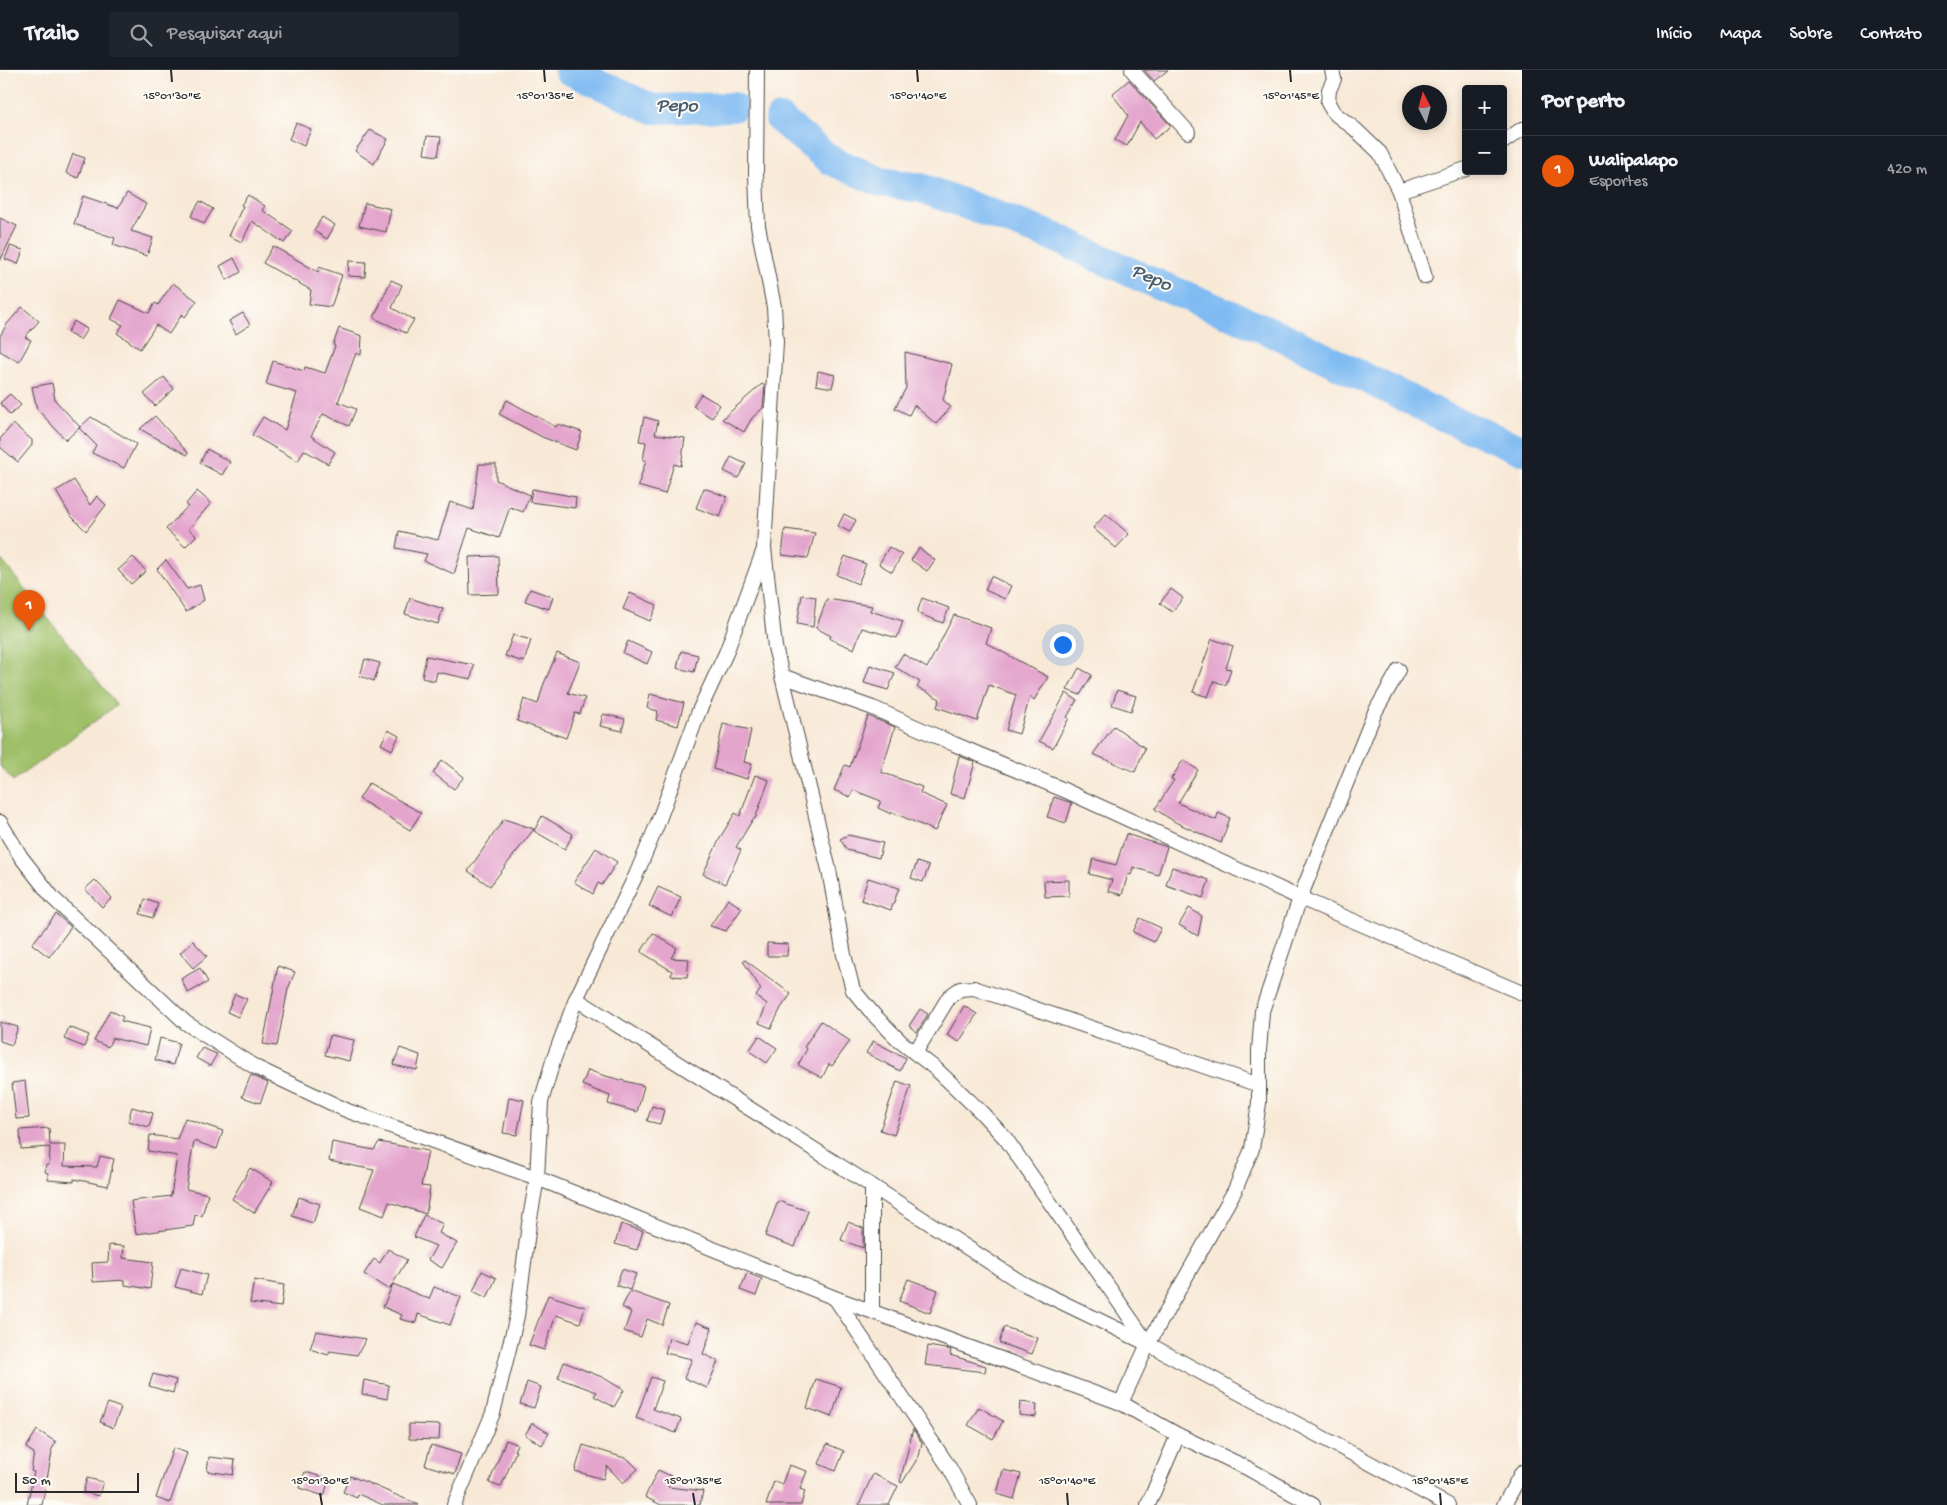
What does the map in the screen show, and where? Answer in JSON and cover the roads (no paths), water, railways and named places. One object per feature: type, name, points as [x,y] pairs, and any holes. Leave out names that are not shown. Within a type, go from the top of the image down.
[{"type":"street","points":[[757,70],[756,174],[758,226],[774,307],[776,342],[776,369],[764,548],[775,647],[829,870],[844,955],[853,990],[874,1016],[936,1069],[1006,1139],[1148,1344]]},
{"type":"street","points":[[1132,70],[1188,132]]},
{"type":"street","points":[[1332,70],[1334,79],[1329,90],[1328,103],[1334,113],[1355,129],[1380,153],[1399,190],[1425,278]]},
{"type":"street","points":[[1507,139],[1522,129]]},
{"type":"street","points":[[1399,190],[1462,170]]},
{"type":"street","points":[[454,1505],[493,1413],[516,1316],[537,1178],[541,1102],[553,1060],[576,999],[636,875],[657,825],[699,711],[726,653],[764,548]]},
{"type":"street","points":[[1121,1403],[1148,1344],[1235,1190],[1252,1149],[1259,1103],[1262,1011],[1300,898],[1376,712],[1399,670]]},
{"type":"street","points":[[782,676],[873,708],[1064,790],[1300,898],[1522,993]]},
{"type":"street","points":[[0,822],[21,857],[53,898],[186,1023],[255,1067],[348,1111],[537,1178],[835,1298],[1121,1403],[1178,1434],[1248,1468],[1313,1505]]},
{"type":"street","points":[[915,1053],[949,996],[960,989],[974,988],[1259,1085]]},
{"type":"street","points":[[576,999],[1022,1283],[1148,1344],[1448,1505]]},
{"type":"street","points":[[872,1186],[872,1311]]},
{"type":"street","points":[[835,1298],[949,1467],[970,1505]]},
{"type":"street","points":[[1148,1505],[1178,1434]]},
{"type":"street","points":[[1504,1505],[1522,1472]]},
{"type":"waterway","name":"Pepo","points":[[569,70],[653,109],[733,107]]},
{"type":"waterway","name":"Pepo","points":[[780,119],[830,160],[881,182],[921,188],[1057,238],[1143,278],[1281,336],[1438,414],[1522,450]]},
{"type":"place","name":"Walipalapo","points":[[29,631]]}]
